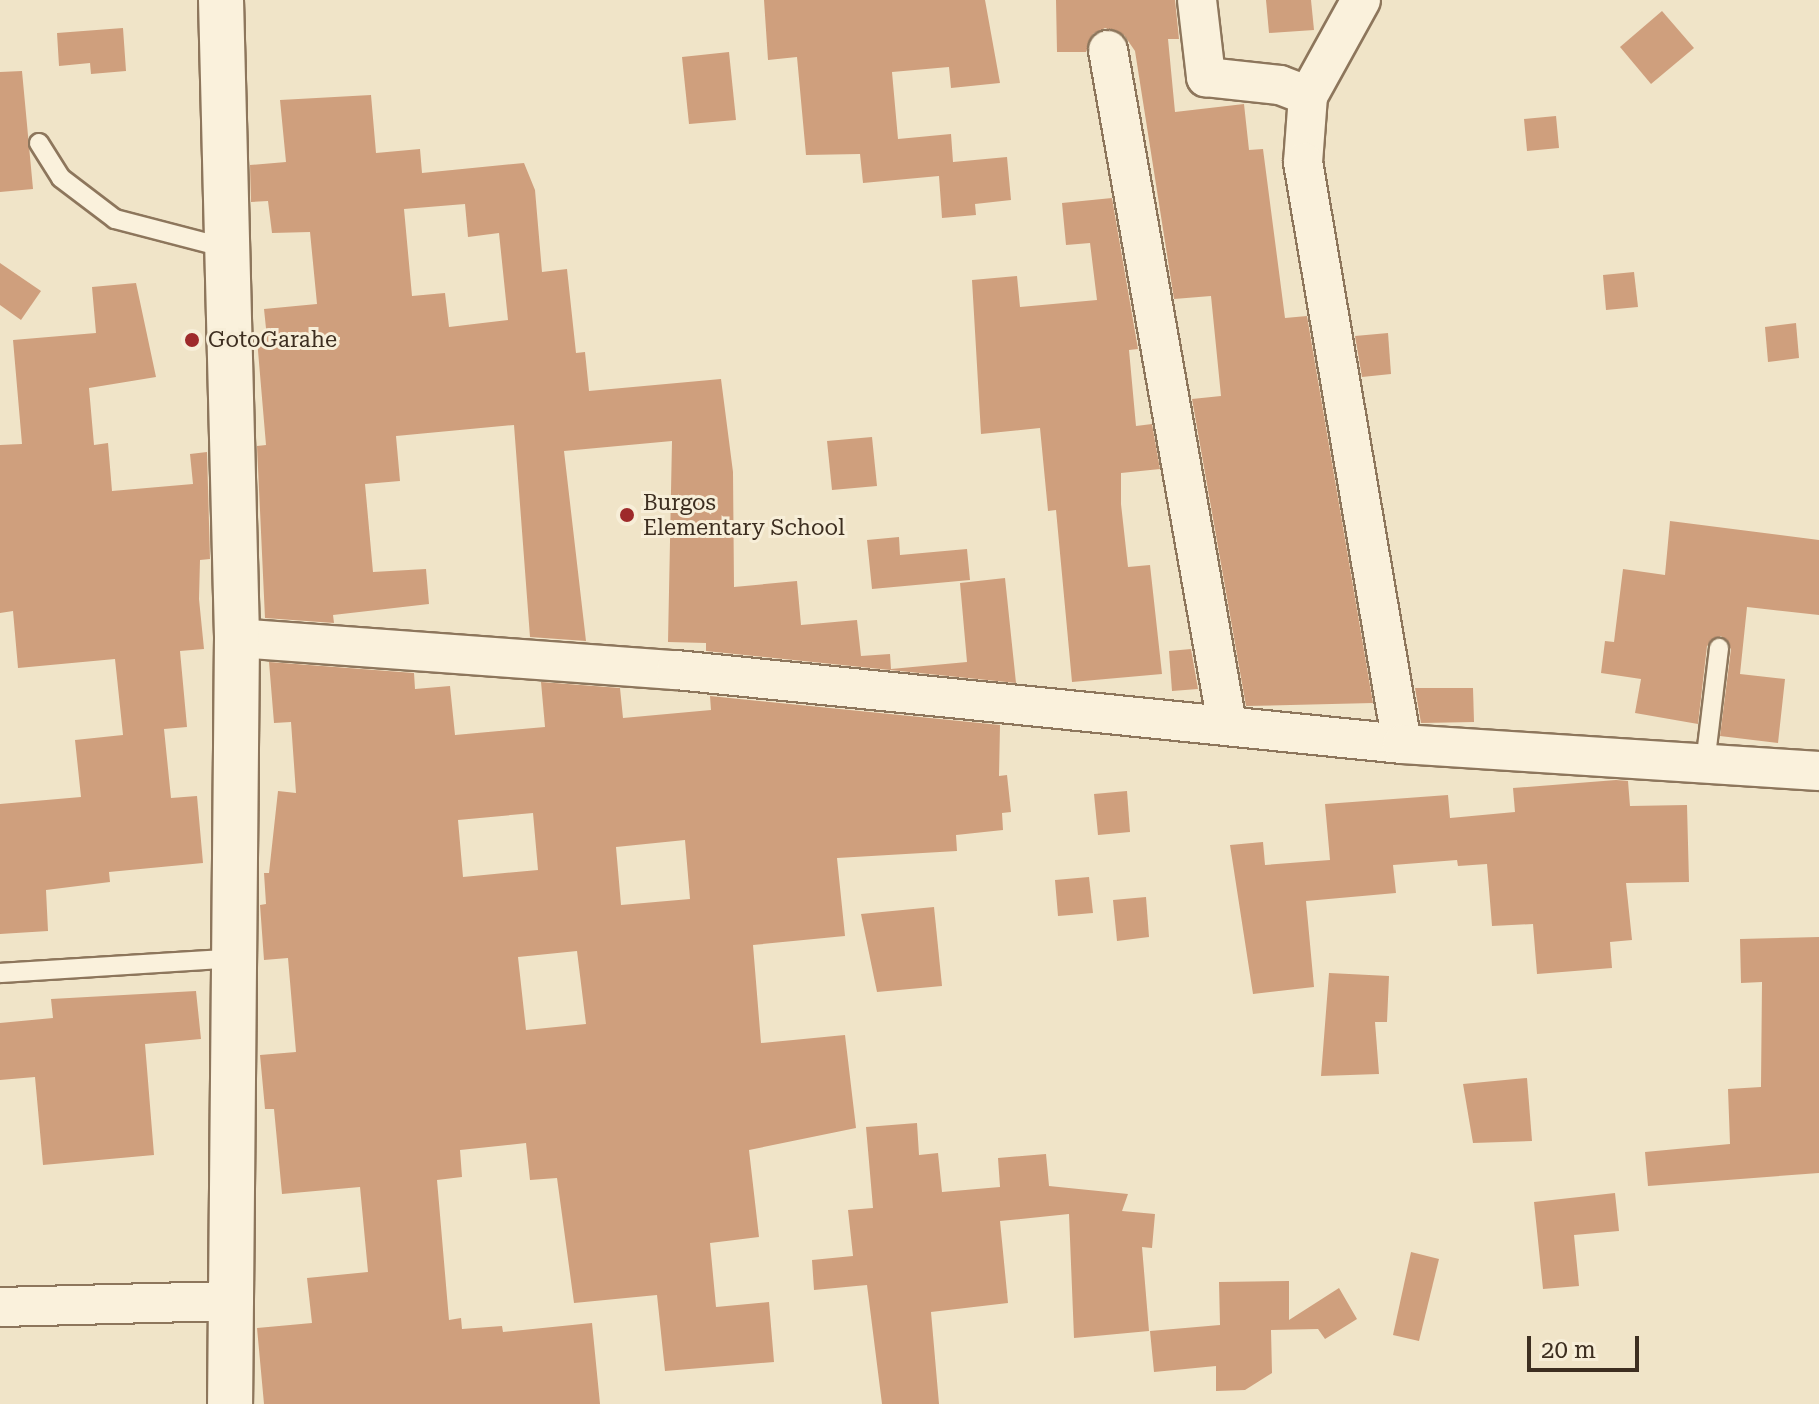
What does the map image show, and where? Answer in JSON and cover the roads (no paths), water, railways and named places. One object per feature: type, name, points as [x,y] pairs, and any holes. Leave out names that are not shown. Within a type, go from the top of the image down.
[{"type":"street","points":[[221,0],[237,638],[239,958],[230,1404]]},
{"type":"street","points":[[1197,0],[1206,77],[1280,85],[1308,96]]},
{"type":"street","points":[[1361,0],[1308,96],[1303,162],[1402,744]]},
{"type":"street","points":[[1108,50],[1227,724]]},
{"type":"street","points":[[237,638],[676,670],[1402,744],[1819,771]]},
{"type":"street","points":[[0,1307],[234,1301]]},
{"type":"lane","points":[[39,143],[61,178],[115,219],[226,248]]},
{"type":"lane","points":[[1705,764],[1719,648]]},
{"type":"lane","points":[[0,973],[239,958]]},
{"type":"place","name":"GotoGarahe","points":[[192,340]]},
{"type":"place","name":"Burgos Elementary School","points":[[627,515]]}]
